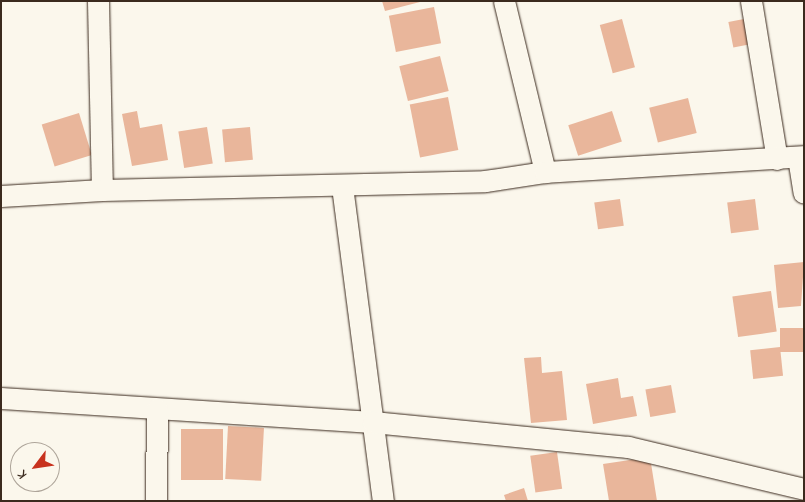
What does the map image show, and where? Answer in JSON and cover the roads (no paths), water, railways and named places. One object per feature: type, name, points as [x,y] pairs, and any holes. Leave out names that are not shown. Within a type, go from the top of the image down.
[{"type":"street","points":[[98,1],[102,190]]},
{"type":"street","points":[[504,1],[546,172]]},
{"type":"street","points":[[751,1],[777,159]]},
{"type":"street","points":[[1,196],[102,190],[342,186],[485,181],[546,172],[801,157],[804,193]]},
{"type":"street","points":[[342,186],[383,501]]},
{"type":"street","points":[[1,398],[373,422],[628,447],[804,489]]},
{"type":"street","points":[[156,501],[157,409]]}]
